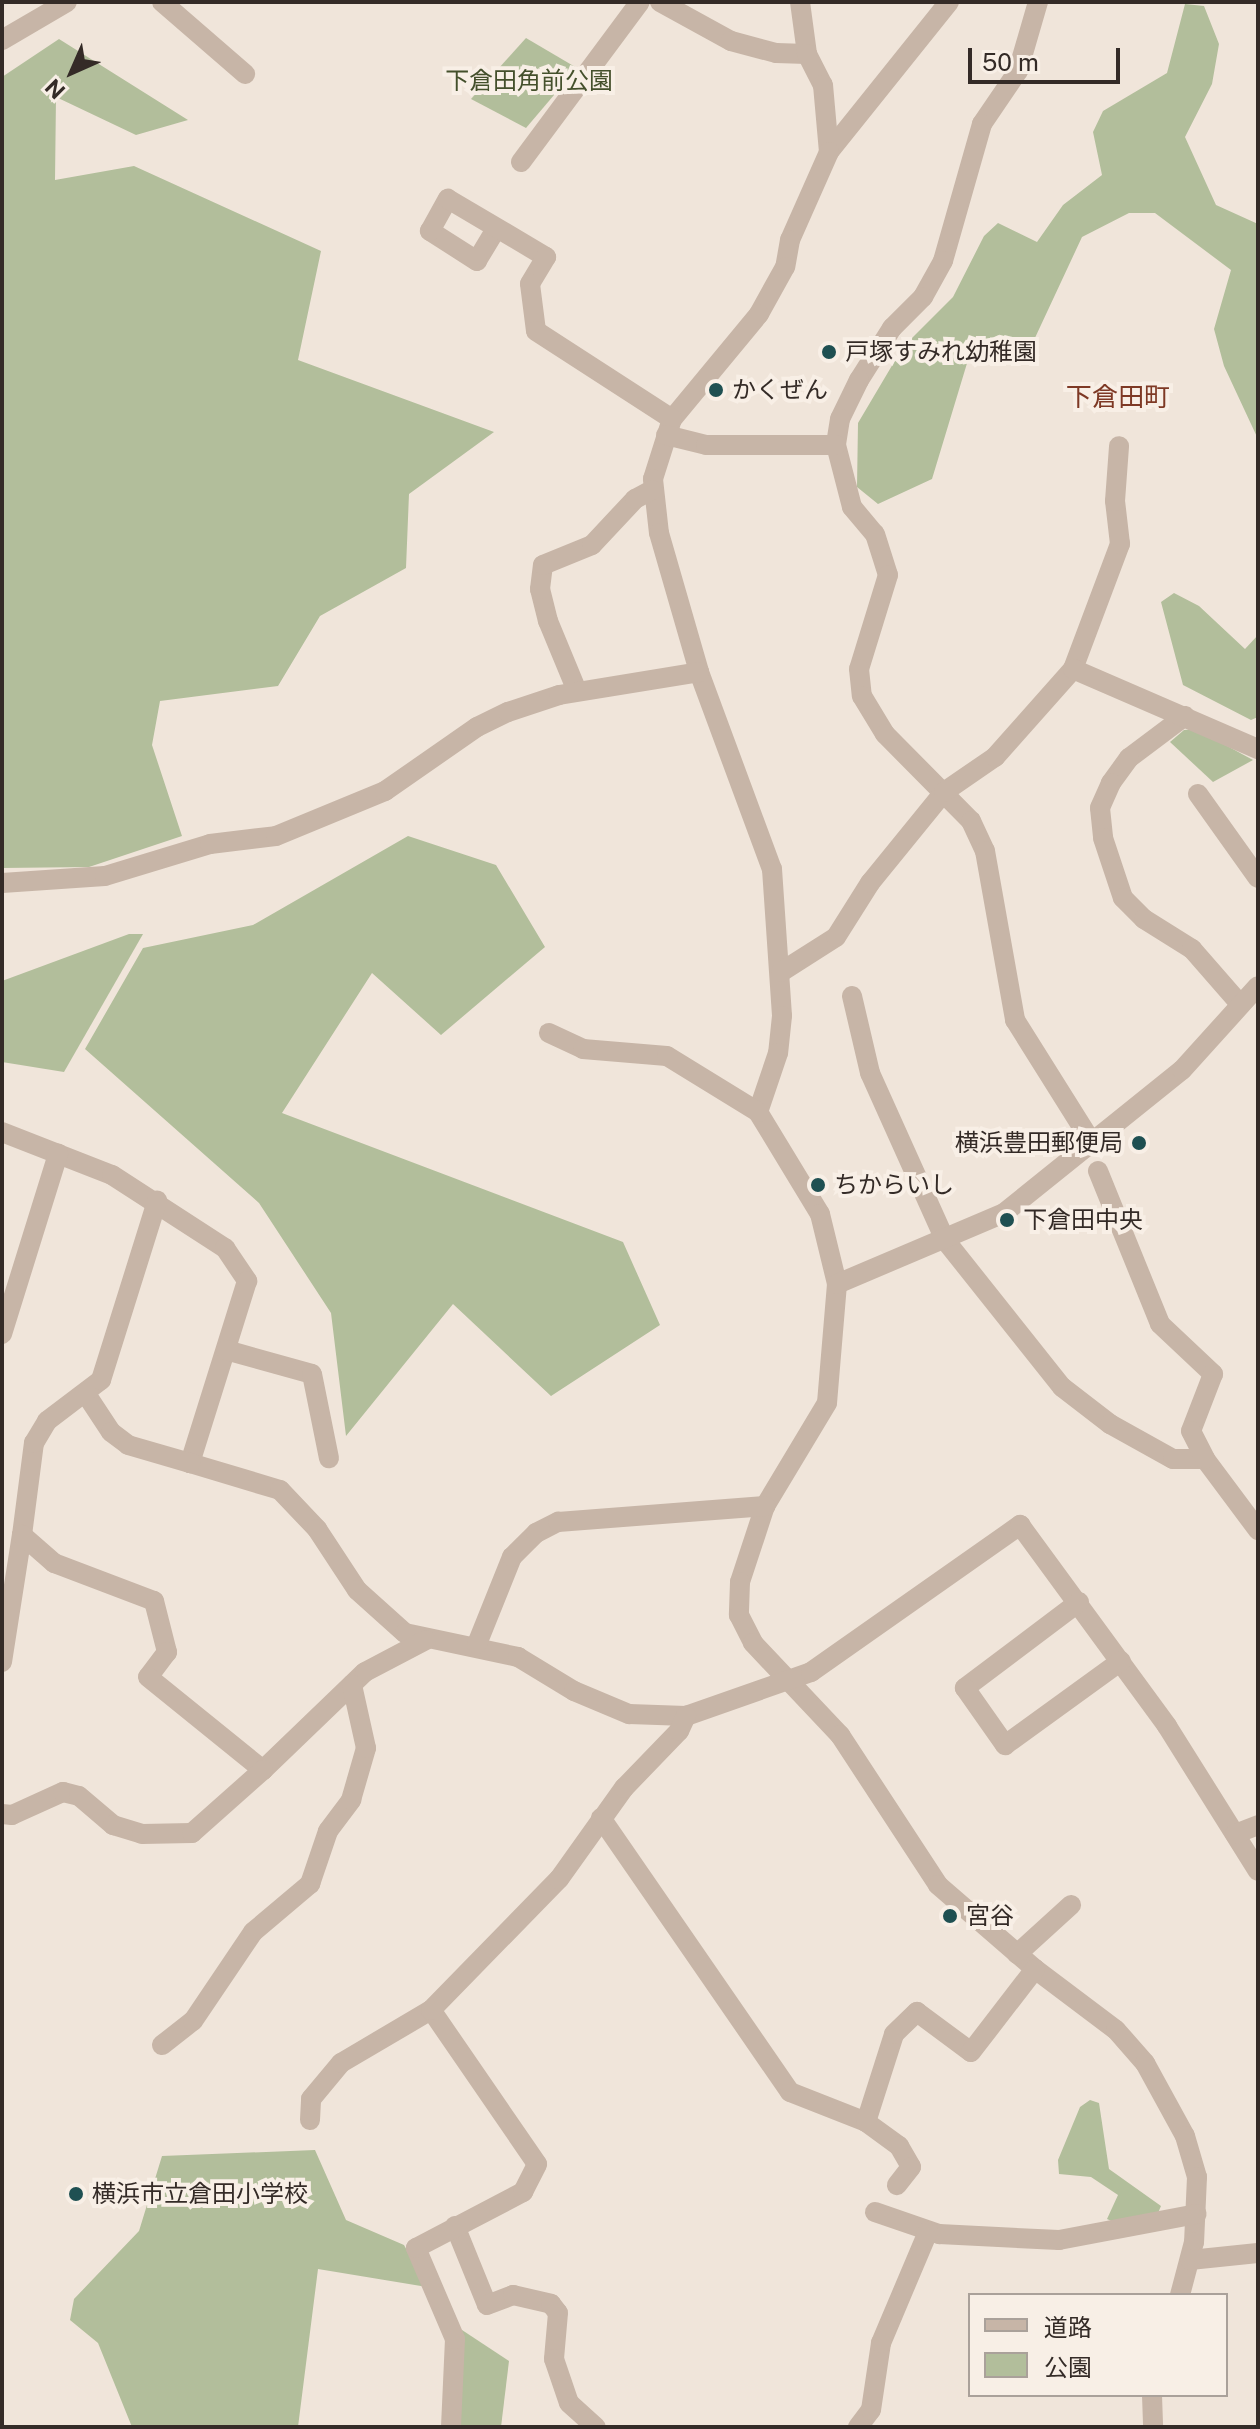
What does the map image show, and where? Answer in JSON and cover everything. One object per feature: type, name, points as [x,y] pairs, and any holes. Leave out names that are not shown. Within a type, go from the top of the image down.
[{"type":"street","points":[[2,40],[67,2]]},
{"type":"street","points":[[162,2],[245,74]]},
{"type":"street","points":[[521,162],[640,2]]},
{"type":"street","points":[[660,2],[731,41],[776,53],[807,54]]},
{"type":"street","points":[[800,2],[807,54],[823,85],[829,152]]},
{"type":"street","points":[[758,1112],[778,1053],[781,972],[772,869],[699,672],[652,490],[669,427],[759,314],[785,267],[790,240],[829,152],[949,2]]},
{"type":"street","points":[[1038,2],[1018,71],[982,124],[943,261],[923,297],[892,328],[859,380],[840,419],[836,445],[852,507],[875,534],[888,575],[859,669],[862,696],[885,734],[971,821],[985,851],[1015,1020],[1091,1141]]},
{"type":"street","points":[[496,229],[546,257],[530,284],[536,331],[669,427],[706,445],[836,445]]},
{"type":"street","points":[[781,972],[836,937],[870,883],[944,792],[995,757],[1073,669],[1120,544],[1115,501],[1119,446]]},
{"type":"street","points":[[577,691],[548,621],[540,589],[543,565],[592,545],[635,499],[652,490]]},
{"type":"street","points":[[1073,669],[1258,749]]},
{"type":"street","points":[[2,883],[105,876],[210,844],[290,832],[414,775],[477,727],[577,691],[699,672]]},
{"type":"street","points":[[1185,716],[1129,758],[1111,783],[1100,808],[1103,838],[1123,898],[1144,919],[1192,949],[1240,1004]]},
{"type":"street","points":[[1198,794],[1258,878]]},
{"type":"street","points":[[837,1284],[1004,1213],[1182,1070],[1258,986]]},
{"type":"street","points":[[852,996],[870,1073],[945,1240],[1062,1387],[1110,1424],[1173,1459],[1205,1459]]},
{"type":"street","points":[[549,1033],[590,1050],[667,1056],[758,1112],[820,1214],[837,1284],[827,1403],[765,1506],[740,1582],[739,1615],[753,1643],[792,1679],[872,1778],[909,1846],[938,1885],[1035,1969],[1116,2030],[1145,2063],[1185,2136],[1197,2177],[1197,2214],[1190,2260],[1181,2293]]},
{"type":"street","points":[[2,1132],[112,1175],[157,1201],[225,1248],[247,1281],[190,1463]]},
{"type":"street","points":[[2,1334],[58,1154]]},
{"type":"street","points":[[1098,1171],[1160,1324],[1213,1374],[1191,1431],[1205,1459],[1258,1530]]},
{"type":"street","points":[[2,1662],[34,1443],[47,1421],[101,1380],[157,1201]]},
{"type":"street","points":[[226,1350],[312,1374],[329,1458]]},
{"type":"street","points":[[86,1394],[111,1432],[128,1445],[280,1490],[301,1509],[375,1608],[405,1633],[426,1640],[477,1644],[518,1657],[605,1706],[629,1714],[686,1716],[811,1672],[1020,1525],[1121,1661],[1258,1871]]},
{"type":"street","points":[[477,1644],[512,1557],[547,1527],[558,1522],[765,1506]]},
{"type":"street","points":[[22,1535],[54,1563],[154,1601],[167,1652],[148,1677],[263,1770]]},
{"type":"street","points":[[1079,1602],[965,1688],[1005,1745],[1121,1661]]},
{"type":"street","points":[[2,1814],[12,1815],[63,1792],[79,1796],[113,1825],[165,1836],[192,1833],[352,1685],[426,1640]]},
{"type":"street","points":[[162,2045],[193,2021],[253,1932],[310,1884],[328,1831],[351,1800],[366,1748],[352,1685]]},
{"type":"street","points":[[310,2120],[311,2099],[341,2063],[431,2010],[559,1879],[601,1818],[679,1731],[686,1716]]},
{"type":"street","points":[[601,1818],[790,2092],[866,2122],[899,2146],[911,2167],[897,2185]]},
{"type":"street","points":[[1235,1834],[1258,1825]]},
{"type":"street","points":[[1017,1954],[1071,1905]]},
{"type":"street","points":[[866,2122],[894,2034],[917,2012],[971,2052],[1035,1969]]},
{"type":"street","points":[[431,2010],[537,2164],[523,2192],[416,2248],[455,2339],[451,2427]]},
{"type":"street","points":[[875,2212],[928,2232],[1059,2240],[1197,2214]]},
{"type":"street","points":[[455,2226],[487,2305],[513,2295],[551,2304],[558,2313],[554,2359],[569,2403],[596,2427]]},
{"type":"street","points":[[858,2427],[871,2410],[881,2343],[928,2232]]},
{"type":"street","points":[[1190,2260],[1258,2253]]},
{"type":"street","points":[[1152,2397],[1153,2427]]},
{"type":"green space","points":[[1185,4],[1204,6],[1219,44],[1212,84],[1185,137],[1216,205],[1258,224],[1258,439],[1224,366],[1214,329],[1231,270],[1155,213],[1129,213],[1082,237],[1027,355],[968,360],[932,479],[878,504],[857,487],[858,423],[903,347],[953,297],[984,236],[998,223],[1037,242],[1063,205],[1102,175],[1093,132],[1103,111],[1167,73]]},
{"type":"green space","name":"下倉田角前公園","points":[[526,38],[577,68],[526,128],[471,99]]},
{"type":"green space","points":[[59,39],[188,120],[136,135],[56,97],[55,180],[134,166],[321,251],[298,360],[494,432],[409,494],[406,568],[320,616],[278,686],[160,701],[152,745],[182,836],[89,867],[2,868],[2,77]]},
{"type":"green space","points":[[1174,593],[1199,606],[1245,649],[1258,635],[1258,717],[1251,720],[1183,685],[1161,602]]},
{"type":"green space","points":[[1196,729],[1253,760],[1213,782],[1170,742],[1184,730]]},
{"type":"green space","points":[[408,836],[496,865],[545,947],[441,1035],[372,973],[282,1113],[623,1242],[660,1325],[551,1396],[453,1304],[346,1436],[331,1313],[259,1203],[85,1049],[143,948],[253,925]]},
{"type":"green space","points":[[129,934],[143,934],[64,1072],[2,1062],[2,981]]},
{"type":"green space","points":[[1090,2100],[1099,2103],[1109,2169],[1161,2206],[1158,2213],[1116,2223],[1107,2219],[1118,2195],[1091,2177],[1059,2174],[1058,2160],[1080,2107]]},
{"type":"green space","points":[[315,2150],[346,2220],[404,2245],[427,2287],[318,2269],[298,2427],[132,2427],[98,2343],[70,2320],[74,2299],[139,2231],[162,2156]]},
{"type":"green space","points":[[462,2330],[509,2361],[501,2427],[450,2427]]},
{"type":"place","name":"戸塚すみれ幼稚園","points":[[829,352]]},
{"type":"place","name":"かくぜん","points":[[716,390]]},
{"type":"place","name":"横浜豊田郵便局","points":[[1139,1143]]},
{"type":"place","name":"ちからいし","points":[[818,1185]]},
{"type":"place","name":"下倉田中央","points":[[1007,1220]]},
{"type":"place","name":"宮谷","points":[[950,1916]]},
{"type":"place","name":"横浜市立倉田小学校","points":[[76,2194]]},
{"type":"district","name":"下倉田町","points":[[1118,397]]}]
